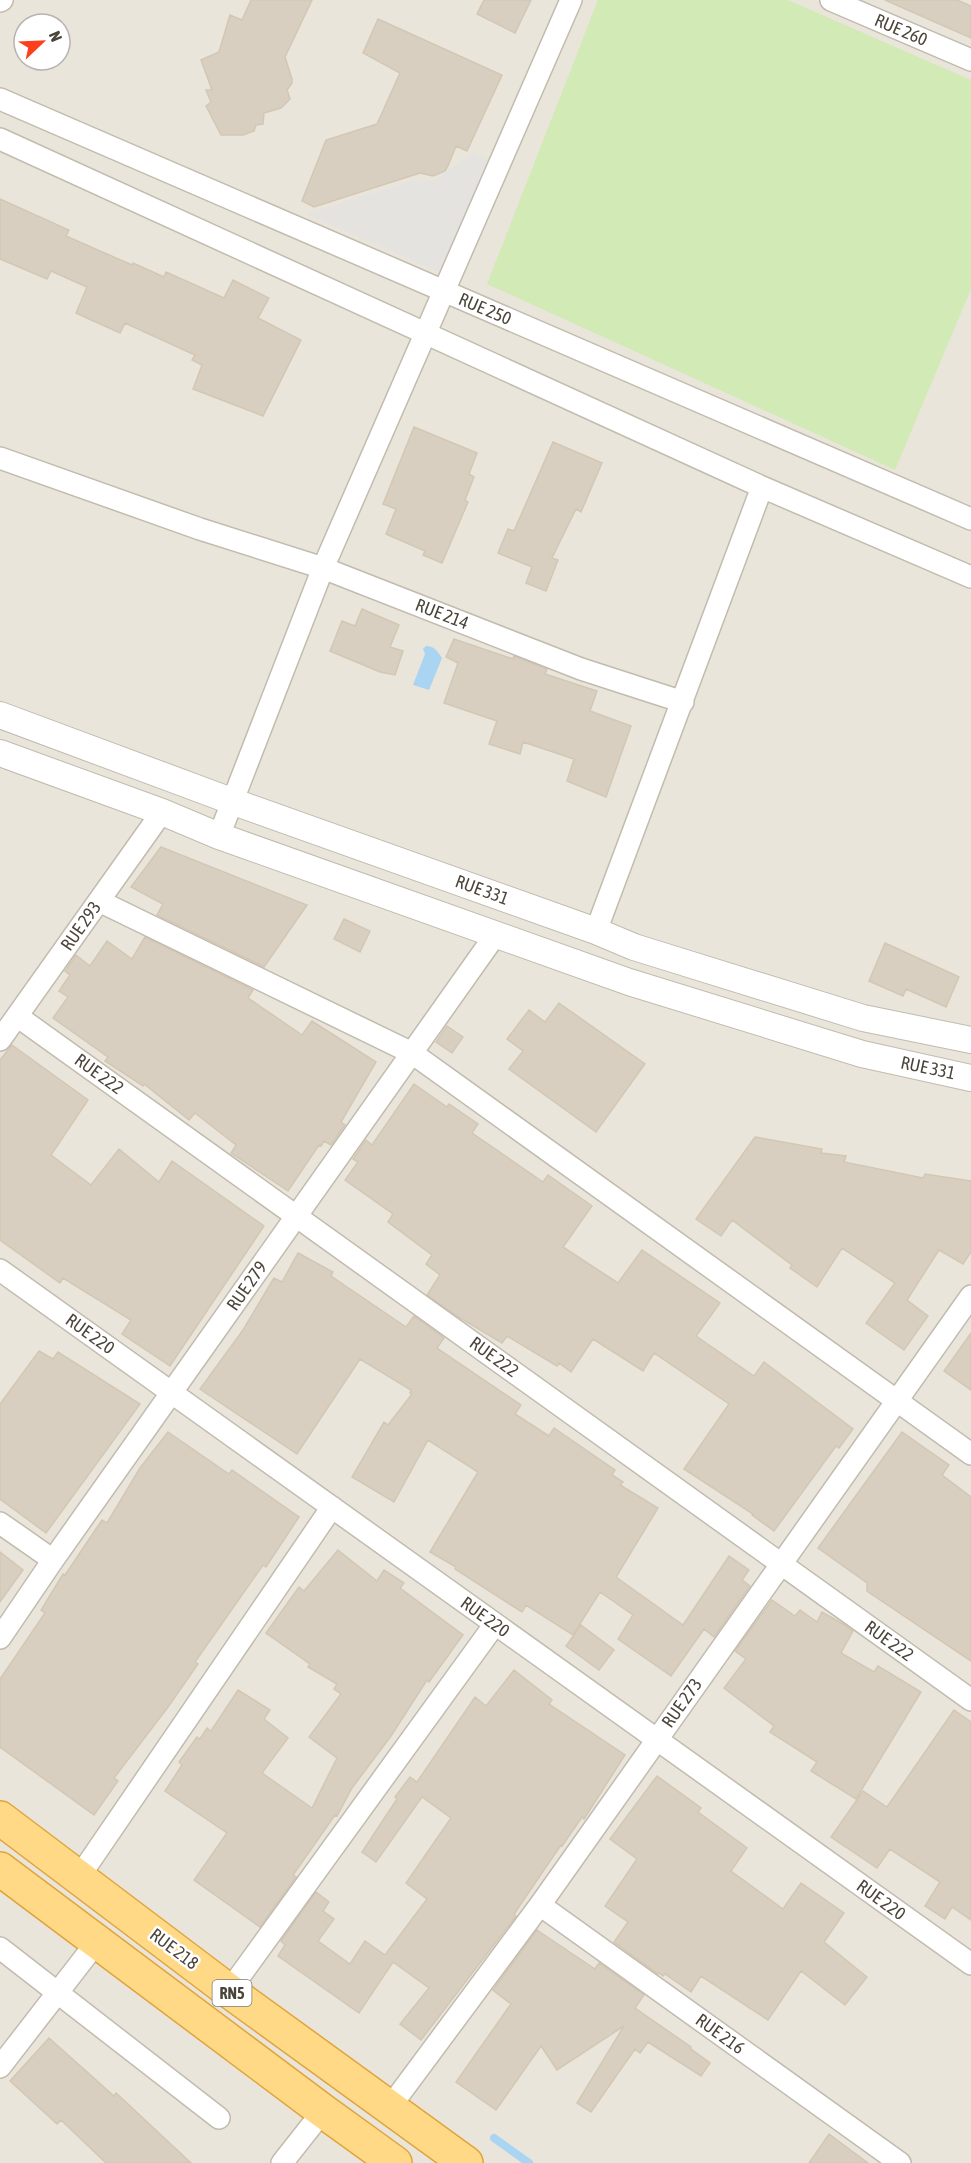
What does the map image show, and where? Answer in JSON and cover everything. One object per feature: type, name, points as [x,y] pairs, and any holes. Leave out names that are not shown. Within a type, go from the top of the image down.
[{"type":"highway","name":"RUE 218","points":[[0,1818],[229,1991],[466,2163]]},
{"type":"highway","name":"RN5","points":[[0,1869],[96,1943],[395,2163]]},
{"type":"street","points":[[219,836],[323,568],[571,0]]},
{"type":"street","name":"RUE 260","points":[[831,0],[971,60]]},
{"type":"street","name":"RUE 250","points":[[0,99],[971,519]]},
{"type":"street","points":[[0,139],[762,487],[971,577]]},
{"type":"street","name":"RUE 214","points":[[0,458],[200,529],[323,568],[581,669],[682,702]]},
{"type":"street","points":[[596,931],[762,487]]},
{"type":"street","name":"RUE 331","points":[[0,715],[596,931],[634,947],[863,1018],[971,1040]]},
{"type":"street","name":"RUE 331","points":[[0,753],[162,812],[219,836],[629,982],[862,1054],[971,1078]]},
{"type":"street","name":"RUE 293","points":[[0,1040],[162,812]]},
{"type":"street","points":[[99,901],[412,1053],[971,1454]]},
{"type":"street","name":"RUE 279","points":[[0,1638],[52,1560],[496,934]]},
{"type":"street","name":"RUE 222","points":[[18,1016],[971,1700]]},
{"type":"street","name":"RUE 220","points":[[0,1270],[971,1964]]},
{"type":"street","name":"RUE 273","points":[[390,2107],[540,1905],[971,1296]]},
{"type":"street","points":[[79,1877],[332,1508]]},
{"type":"street","points":[[0,1523],[52,1560]]},
{"type":"street","points":[[229,1991],[495,1624]]},
{"type":"street","name":"RUE 216","points":[[540,1905],[900,2163]]},
{"type":"street","points":[[0,2067],[96,1943]]},
{"type":"street","points":[[0,1947],[219,2118]]},
{"type":"street","points":[[282,2163],[322,2111]]},
{"type":"shaded area","points":[[0,0],[971,0],[971,2163],[0,2163]]},
{"type":"shaded area","points":[[473,153],[494,163],[446,275],[306,214],[413,180],[434,181]]},
{"type":"green space","points":[[598,0],[788,0],[971,80],[971,289],[895,470],[487,284]]},
{"type":"water","points":[[426,646],[434,648],[442,658],[429,690],[413,685],[425,654],[423,649]]},
{"type":"building","points":[[251,0],[312,0],[285,57],[292,79],[287,90],[290,99],[281,108],[264,113],[263,124],[256,125],[254,131],[243,135],[221,135],[206,106],[211,102],[206,90],[212,90],[201,60],[219,52],[230,15],[242,20]]},
{"type":"building","points":[[484,0],[531,0],[515,33],[477,14]]},
{"type":"building","points":[[885,0],[957,0],[971,6],[971,38]]},
{"type":"building","points":[[378,19],[502,75],[467,151],[456,146],[445,171],[433,176],[420,173],[314,207],[302,201],[326,140],[377,124],[400,73],[363,53]]},
{"type":"building","points":[[0,199],[69,230],[66,236],[164,277],[166,272],[224,298],[233,280],[269,298],[258,318],[301,340],[263,416],[193,389],[202,365],[192,360],[195,355],[125,323],[120,333],[76,313],[87,287],[51,271],[47,279],[0,259]]},
{"type":"building","points":[[414,427],[477,453],[469,474],[474,477],[465,500],[468,502],[442,563],[423,555],[425,551],[386,534],[396,509],[383,504]]},
{"type":"building","points":[[553,442],[602,463],[581,512],[576,509],[552,558],[558,560],[546,591],[526,583],[532,567],[498,553],[508,529],[514,531]]},
{"type":"building","points":[[362,609],[399,625],[390,647],[403,651],[395,675],[380,672],[330,651],[342,621],[355,626]]},
{"type":"building","points":[[454,639],[513,659],[514,656],[547,669],[545,674],[597,691],[590,711],[631,726],[606,797],[567,781],[574,759],[523,742],[520,754],[489,744],[497,721],[444,703],[458,663],[446,657]]},
{"type":"building","points":[[161,847],[307,905],[264,967],[157,915],[163,904],[131,887]]},
{"type":"building","points":[[344,919],[370,931],[360,952],[334,939]]},
{"type":"building","points":[[145,937],[253,990],[248,998],[302,1035],[312,1021],[376,1062],[341,1122],[345,1125],[331,1145],[324,1141],[321,1146],[319,1145],[288,1191],[231,1153],[236,1145],[195,1113],[189,1120],[144,1084],[143,1086],[105,1061],[108,1057],[53,1018],[68,997],[59,991],[70,975],[65,971],[76,955],[90,966],[107,941],[132,959]]},
{"type":"building","points":[[885,943],[959,977],[946,1007],[906,989],[903,996],[869,981]]},
{"type":"building","points":[[559,1003],[645,1064],[596,1132],[509,1069],[523,1051],[507,1039],[529,1010],[545,1022]]},
{"type":"building","points":[[447,1026],[463,1037],[452,1053],[436,1042]]},
{"type":"building","points":[[12,1045],[88,1100],[51,1155],[91,1185],[119,1149],[159,1182],[172,1161],[264,1226],[170,1366],[122,1334],[131,1320],[63,1278],[60,1283],[0,1240],[0,1060]]},
{"type":"building","points":[[414,1084],[447,1107],[449,1104],[478,1124],[472,1133],[543,1182],[548,1175],[592,1206],[563,1247],[618,1283],[642,1250],[720,1303],[696,1336],[754,1376],[764,1362],[853,1429],[839,1448],[836,1446],[774,1531],[753,1514],[684,1469],[729,1404],[654,1353],[643,1371],[593,1339],[571,1372],[559,1363],[557,1366],[507,1336],[502,1343],[427,1295],[440,1275],[426,1264],[432,1255],[388,1222],[393,1214],[345,1180],[358,1162],[353,1159],[366,1140],[372,1145]]},
{"type":"building","points":[[755,1137],[822,1149],[821,1153],[846,1156],[844,1162],[923,1178],[925,1174],[971,1181],[971,1252],[963,1264],[939,1250],[907,1300],[928,1316],[904,1350],[866,1323],[895,1283],[842,1248],[817,1287],[790,1268],[792,1265],[732,1220],[721,1236],[696,1219]]},
{"type":"building","points":[[298,1253],[333,1272],[331,1276],[406,1327],[414,1316],[444,1338],[437,1348],[521,1405],[515,1414],[549,1436],[554,1428],[615,1470],[612,1475],[623,1482],[620,1485],[658,1508],[616,1577],[683,1625],[729,1556],[749,1570],[742,1580],[750,1586],[714,1637],[704,1629],[671,1676],[618,1639],[633,1615],[600,1592],[573,1635],[526,1605],[522,1612],[430,1552],[478,1472],[428,1440],[394,1502],[352,1477],[384,1422],[388,1425],[412,1394],[411,1390],[360,1359],[297,1454],[200,1389],[243,1330],[274,1278],[282,1282]]},
{"type":"building","points":[[971,1333],[971,1390],[944,1371]]},
{"type":"building","points":[[39,1351],[53,1359],[58,1352],[140,1404],[46,1533],[0,1499],[0,1404]]},
{"type":"building","points":[[168,1432],[229,1474],[232,1470],[299,1517],[266,1567],[263,1565],[195,1662],[198,1664],[168,1707],[114,1778],[118,1781],[94,1815],[0,1747],[0,1679],[45,1613],[41,1610],[63,1574],[65,1575],[102,1520],[107,1523],[140,1468]]},
{"type":"building","points":[[902,1432],[949,1465],[942,1475],[971,1497],[971,1661],[867,1591],[867,1583],[818,1548]]},
{"type":"building","points":[[338,1550],[377,1581],[384,1570],[404,1583],[400,1588],[463,1635],[429,1682],[427,1680],[391,1736],[352,1788],[337,1816],[335,1815],[293,1875],[296,1877],[260,1927],[194,1880],[227,1833],[165,1791],[182,1765],[179,1762],[197,1737],[200,1739],[207,1728],[211,1731],[238,1690],[270,1710],[264,1719],[288,1738],[262,1773],[312,1808],[337,1758],[309,1737],[341,1694],[334,1689],[337,1684],[308,1667],[310,1664],[266,1633],[299,1587],[304,1591]]},
{"type":"building","points":[[0,1552],[23,1570],[0,1602]]},
{"type":"building","points":[[772,1600],[795,1616],[800,1610],[817,1622],[822,1612],[843,1624],[853,1631],[841,1653],[874,1672],[878,1666],[921,1692],[856,1799],[811,1771],[817,1762],[770,1732],[774,1726],[724,1688],[746,1659],[735,1651]]},
{"type":"building","points":[[581,1625],[614,1650],[599,1670],[566,1646]]},
{"type":"building","points":[[514,1670],[552,1700],[549,1704],[625,1755],[584,1819],[582,1817],[561,1845],[514,1914],[516,1916],[421,2040],[400,2024],[429,1988],[393,1962],[359,2013],[278,1956],[285,1945],[281,1941],[316,1892],[329,1902],[323,1911],[334,1919],[318,1941],[350,1964],[365,1941],[385,1955],[427,1899],[406,1883],[451,1818],[422,1797],[376,1862],[362,1852],[397,1799],[395,1797],[410,1777],[417,1782],[475,1697],[486,1706]]},
{"type":"building","points":[[954,1710],[971,1722],[971,1920],[952,1907],[945,1919],[925,1906],[940,1882],[890,1849],[877,1868],[831,1837],[863,1791],[887,1807]]},
{"type":"building","points":[[657,1776],[701,1808],[698,1812],[747,1848],[731,1871],[783,1909],[801,1883],[844,1913],[824,1942],[867,1977],[845,2005],[801,1971],[768,2020],[701,1976],[691,1992],[665,1974],[663,1976],[658,1974],[614,1942],[628,1922],[605,1906],[637,1859],[610,1839]]},
{"type":"building","points":[[537,1930],[595,1969],[599,1963],[644,1995],[635,2008],[710,2063],[701,2076],[648,2042],[640,2053],[635,2049],[591,2112],[577,2103],[624,2026],[557,2070],[541,2046],[496,2110],[456,2082],[511,2004],[493,1990]]},
{"type":"building","points":[[49,2038],[114,2096],[116,2093],[191,2163],[106,2163],[61,2120],[57,2124],[10,2081]]},
{"type":"building","points":[[829,2134],[868,2163],[809,2163]]},
{"type":"waterway","points":[[494,2138],[529,2163]]}]
